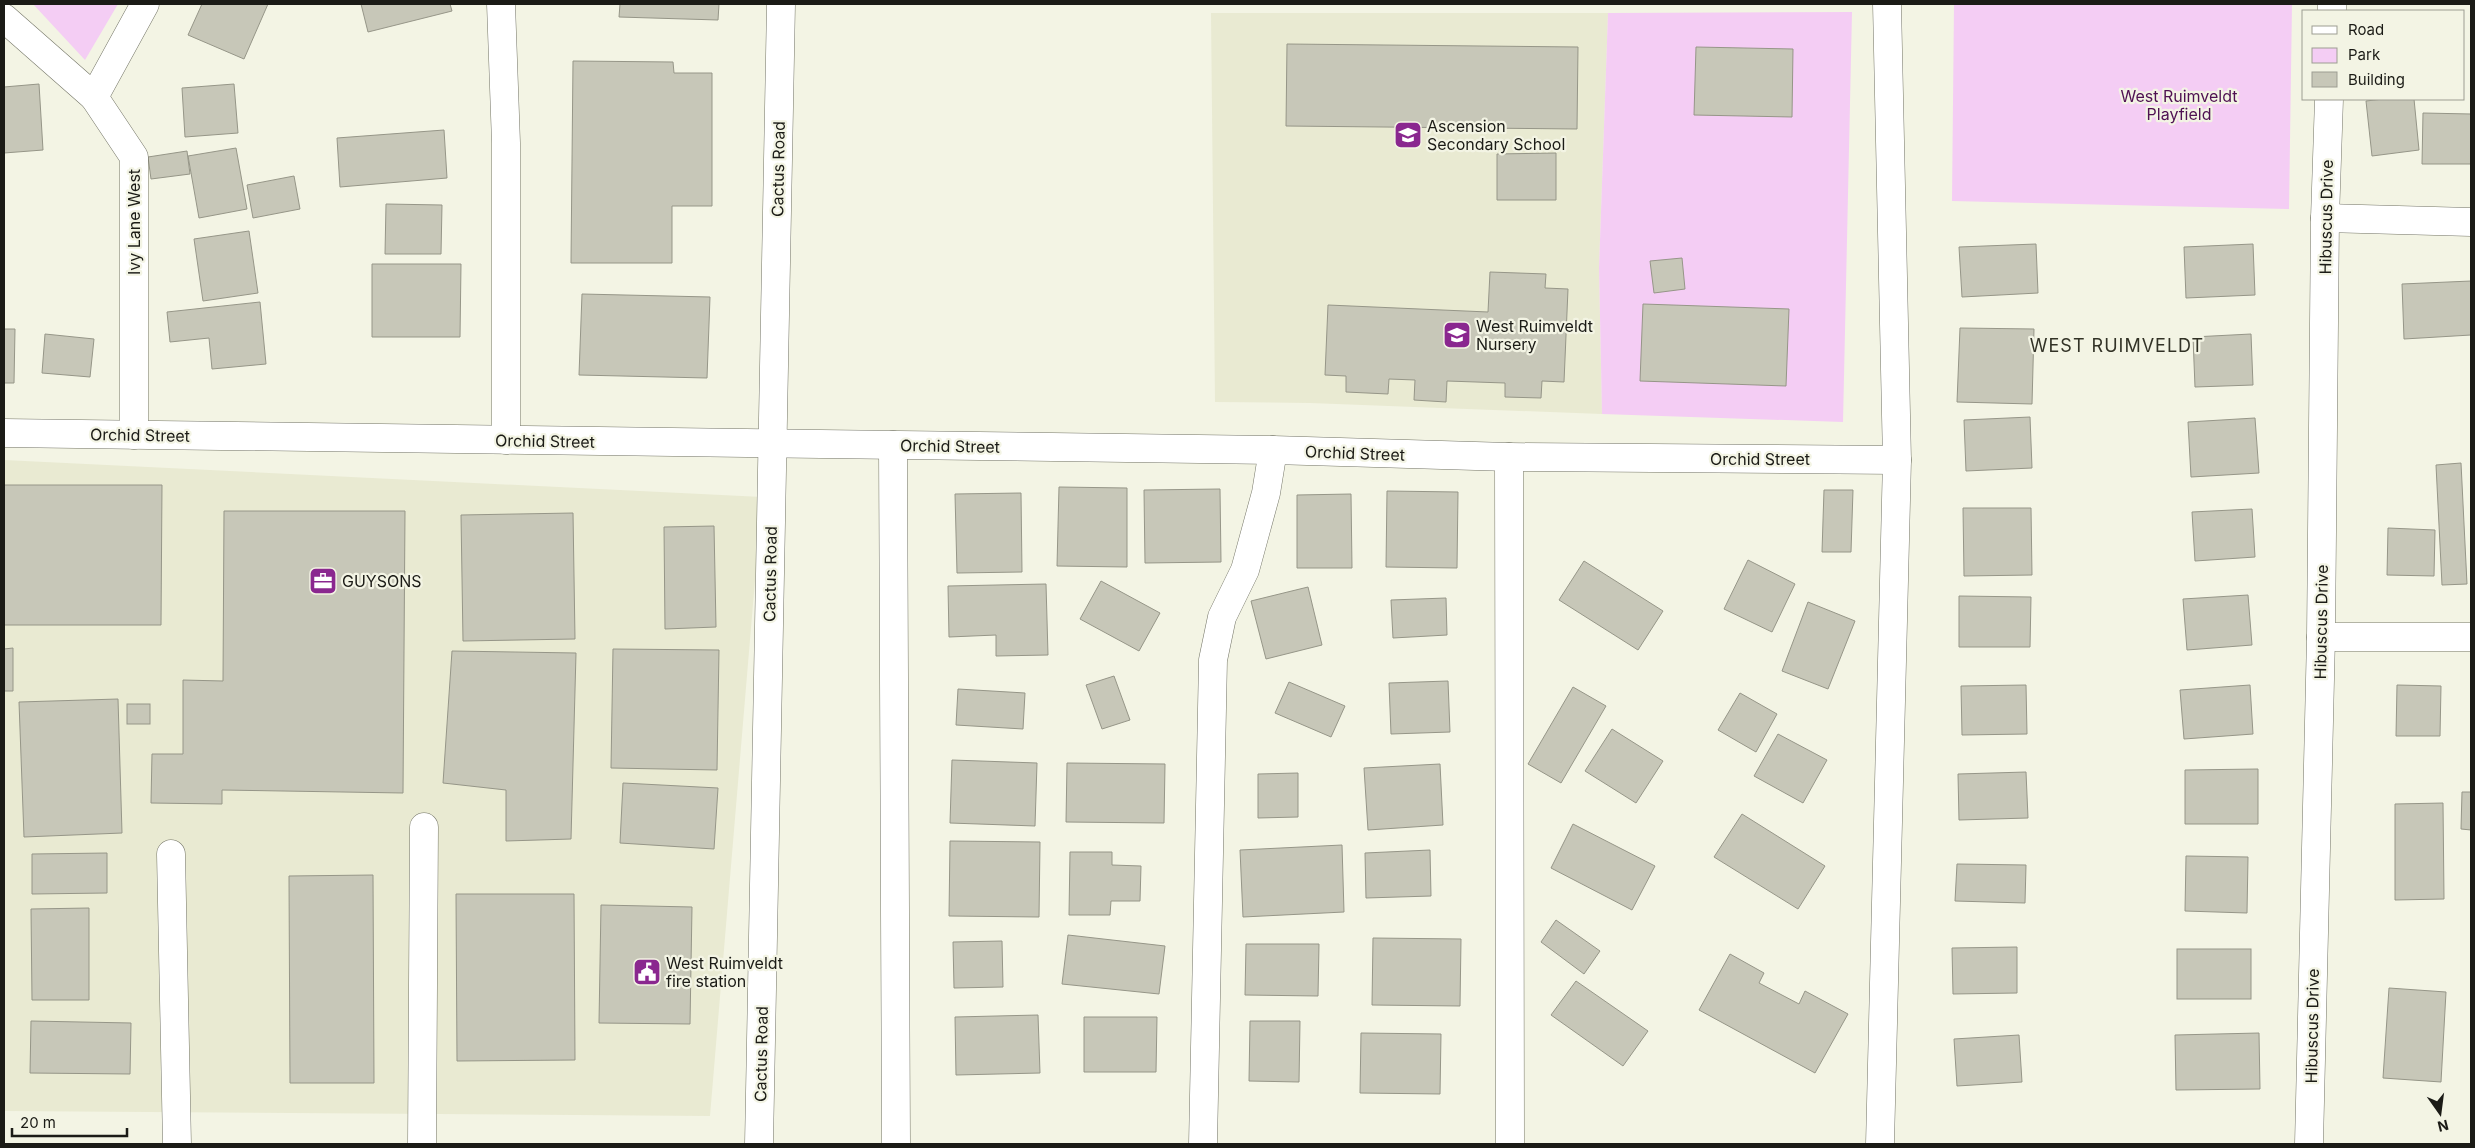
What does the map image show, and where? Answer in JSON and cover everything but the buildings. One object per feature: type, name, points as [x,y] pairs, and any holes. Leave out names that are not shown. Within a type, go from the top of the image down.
[{"type":"street","points":[[94,97],[145,4]]},
{"type":"street","points":[[501,4],[506,143],[506,440]]},
{"type":"street","name":"Cactus Road","points":[[760,1144],[780,4]]},
{"type":"street","points":[[1880,1144],[1897,460],[1886,4]]},
{"type":"street","name":"Ivy Lane West","points":[[4,18],[94,97],[134,157],[134,435]]},
{"type":"street","name":"Hibuscus Drive","points":[[2309,1144],[2321,637],[2325,218],[2329,100]]},
{"type":"street","points":[[2325,218],[2471,222]]},
{"type":"street","name":"Orchid Street","points":[[4,433],[1273,450],[1509,457],[1897,460]]},
{"type":"street","points":[[893,446],[896,1144]]},
{"type":"street","points":[[1203,1144],[1213,660],[1222,617],[1245,570],[1266,493],[1273,450]]},
{"type":"street","points":[[1509,457],[1510,1144]]},
{"type":"street","points":[[2321,637],[2471,637]]},
{"type":"street","points":[[422,1144],[424,827]]},
{"type":"street","points":[[171,854],[177,1144]]},
{"type":"shaded area","name":"Ascension Secondary School","points":[[1211,13],[1608,13],[1599,268],[1602,414],[1310,403],[1215,402]]},
{"type":"shaded area","points":[[4,460],[762,497],[710,1116],[4,1111]]},
{"type":"green space","points":[[33,4],[118,4],[85,60]]},
{"type":"green space","name":"West Ruimveldt Playfield","points":[[1954,4],[2292,4],[2289,209],[1952,201]]},
{"type":"green space","points":[[1852,12],[1843,422],[1602,414],[1599,268],[1608,13]]},
{"type":"place","name":"Ascension Secondary School","points":[[1408,135]]},
{"type":"place","name":"West Ruimveldt Nursery","points":[[1457,335]]},
{"type":"place","name":"GUYSONS","points":[[323,581]]},
{"type":"place","name":"West Ruimveldt fire station","points":[[647,972]]},
{"type":"district","name":"WEST RUIMVELDT","points":[[2117,346]]}]
